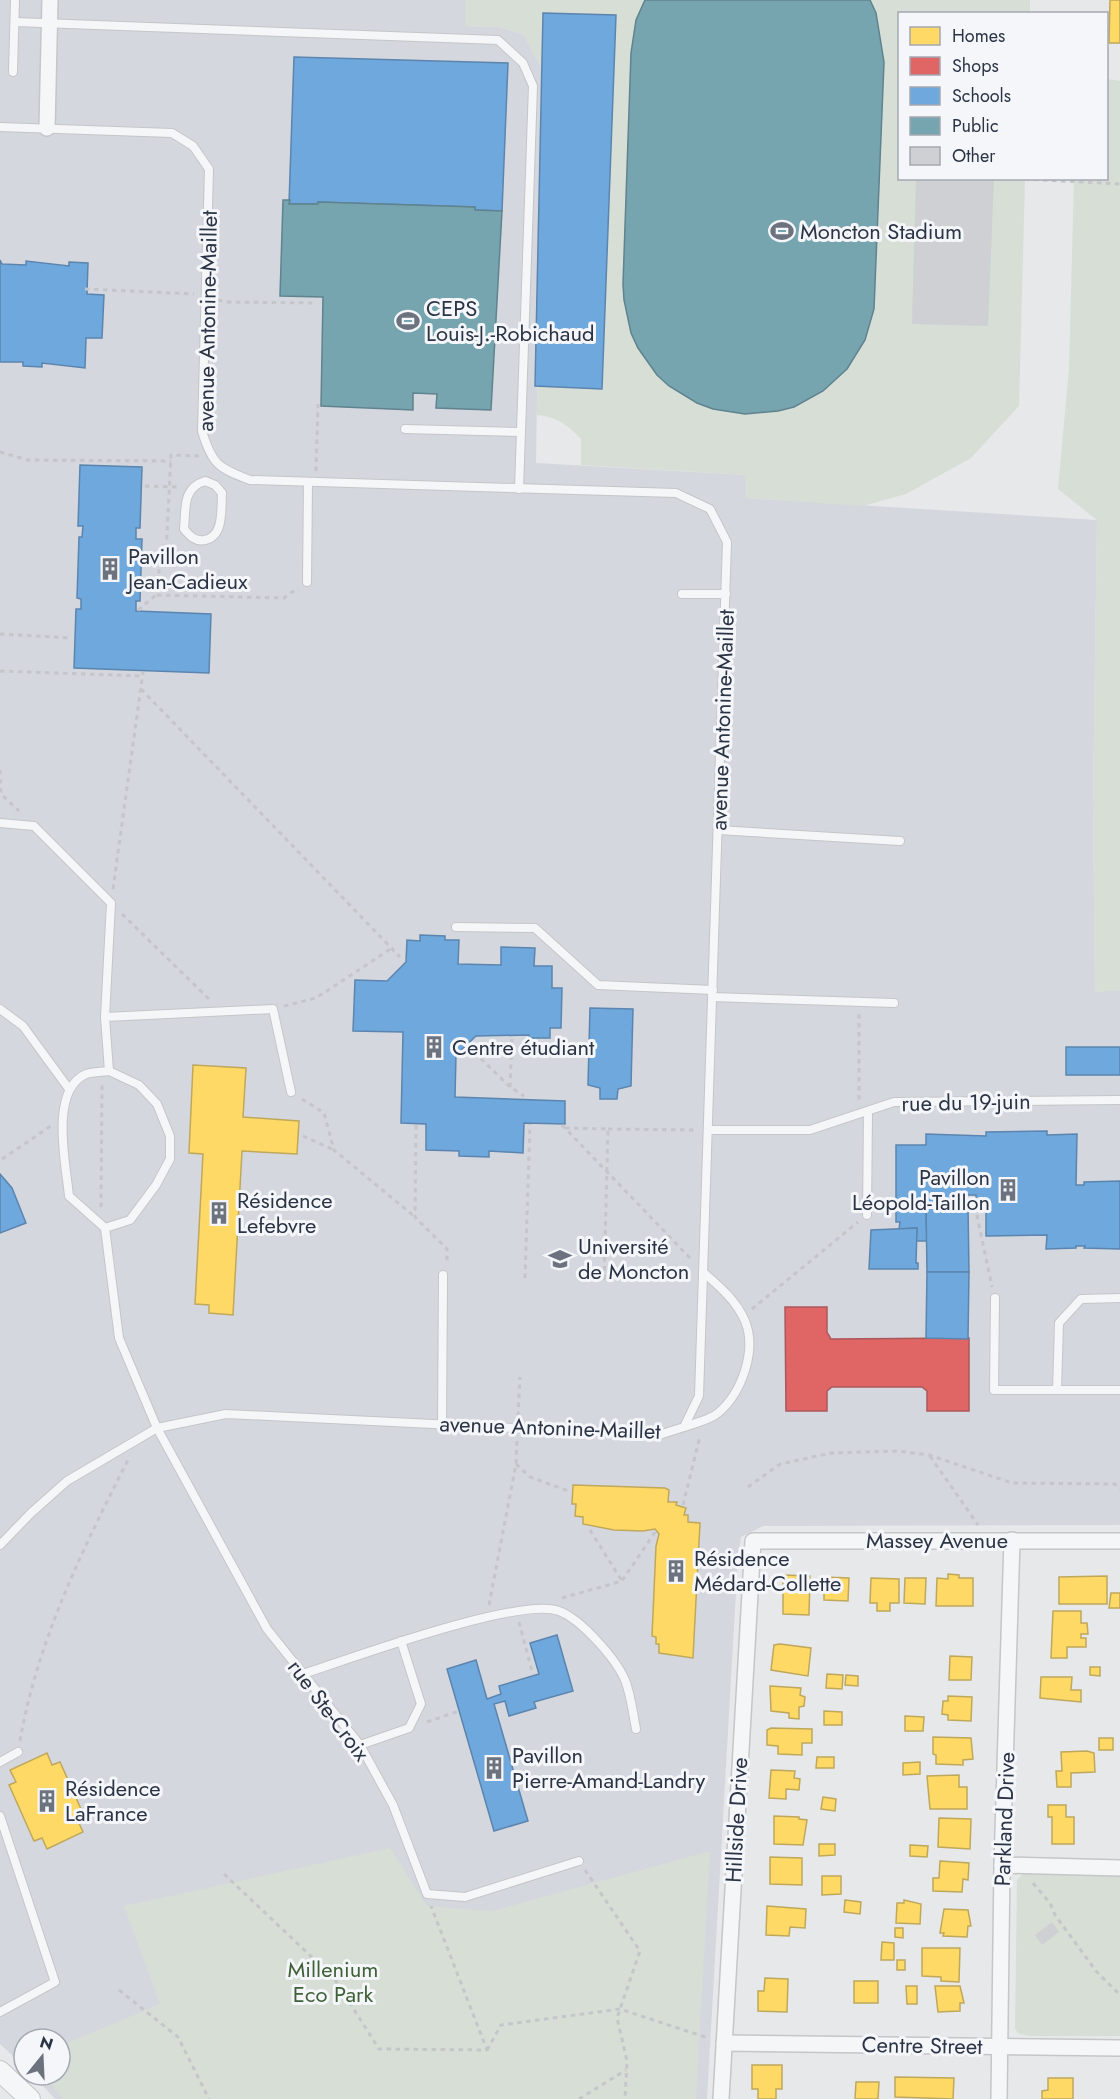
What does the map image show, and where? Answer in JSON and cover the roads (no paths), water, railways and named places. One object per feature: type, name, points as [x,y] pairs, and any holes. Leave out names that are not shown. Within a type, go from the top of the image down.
[{"type":"street","points":[[47,128],[50,0]]},
{"type":"street","name":"Massey Avenue","points":[[753,1541],[988,1539],[1120,1541]]},
{"type":"street","name":"Parkland Drive","points":[[999,2099],[1002,1865],[1012,1540]]},
{"type":"street","name":"Hillside Drive","points":[[721,2099],[753,1541]]},
{"type":"street","points":[[1002,1865],[1120,1868]]},
{"type":"street","name":"Centre Street","points":[[724,2043],[1120,2048]]},
{"type":"street","points":[[0,2071],[30,2099]]},
{"type":"lane","points":[[13,72],[15,0]]},
{"type":"lane","points":[[15,22],[498,40],[523,63],[533,86],[519,489]]},
{"type":"lane","name":"avenue Antonine-Maillet","points":[[0,127],[172,133],[193,146],[209,169],[202,431],[210,456],[224,470],[250,480],[676,494],[710,509],[727,542],[699,1400],[684,1427],[659,1435],[226,1414],[157,1428],[139,1438],[68,1481],[31,1513],[0,1545]]},
{"type":"lane","points":[[405,429],[521,432]]},
{"type":"lane","points":[[215,485],[224,470]]},
{"type":"lane","points":[[205,481],[215,485],[222,493],[219,531],[211,538],[201,541],[191,538],[184,529],[188,491],[205,481]]},
{"type":"lane","points":[[306,582],[312,482]]},
{"type":"lane","points":[[682,594],[726,594]]},
{"type":"lane","points":[[0,823],[34,826],[111,903],[105,1017],[105,1071]]},
{"type":"lane","points":[[718,830],[900,841]]},
{"type":"lane","points":[[456,927],[535,928],[598,985],[712,994],[894,1003]]},
{"type":"lane","points":[[0,1009],[23,1026],[69,1089]]},
{"type":"lane","points":[[105,1017],[273,1009],[291,1092]]},
{"type":"lane","points":[[105,1071],[139,1085],[157,1104],[170,1136],[170,1159],[156,1185],[130,1220],[103,1226],[69,1197],[62,1119],[69,1089],[85,1074],[105,1071]]},
{"type":"lane","name":"rue du 19-juin","points":[[708,1130],[810,1130],[894,1102],[1120,1100]]},
{"type":"lane","points":[[864,1112],[867,1215]]},
{"type":"lane","name":"rue Ste-Croix","points":[[103,1226],[119,1338],[157,1428],[267,1629],[360,1745],[393,1805],[427,1894],[465,1897],[579,1861]]},
{"type":"lane","points":[[684,1427],[717,1414],[738,1391],[748,1357],[746,1322],[730,1296],[703,1272]]},
{"type":"lane","points":[[442,1424],[443,1275]]},
{"type":"lane","points":[[994,1298],[994,1390],[1120,1390]]},
{"type":"lane","points":[[1057,1390],[1059,1323],[1081,1299],[1120,1298]]},
{"type":"lane","points":[[303,1674],[401,1641],[526,1608],[560,1611],[594,1636],[625,1679],[636,1729]]},
{"type":"lane","points":[[360,1745],[409,1728],[421,1704],[401,1641]]},
{"type":"lane","points":[[0,1762],[18,1752]]},
{"type":"lane","points":[[0,1816],[55,1982],[0,2012]]},
{"type":"place","name":"Moncton Stadium","points":[[782,231]]},
{"type":"place","name":"CEPS Louis-J.-Robichaud","points":[[408,321]]},
{"type":"place","name":"Pavillon Jean-Cadieux","points":[[110,569]]},
{"type":"place","name":"Centre étudiant","points":[[434,1047]]},
{"type":"place","name":"Pavillon Léopold-Taillon","points":[[1008,1190]]},
{"type":"place","name":"Résidence Lefebvre","points":[[219,1213]]},
{"type":"place","name":"Université de Moncton","points":[[560,1259]]},
{"type":"place","name":"Résidence Médard-Collette","points":[[676,1571]]},
{"type":"place","name":"Pavillon Pierre-Amand-Landry","points":[[494,1768]]},
{"type":"place","name":"Résidence LaFrance","points":[[47,1801]]},
{"type":"park label","name":"Millenium Eco Park","points":[[333,1982]]}]
